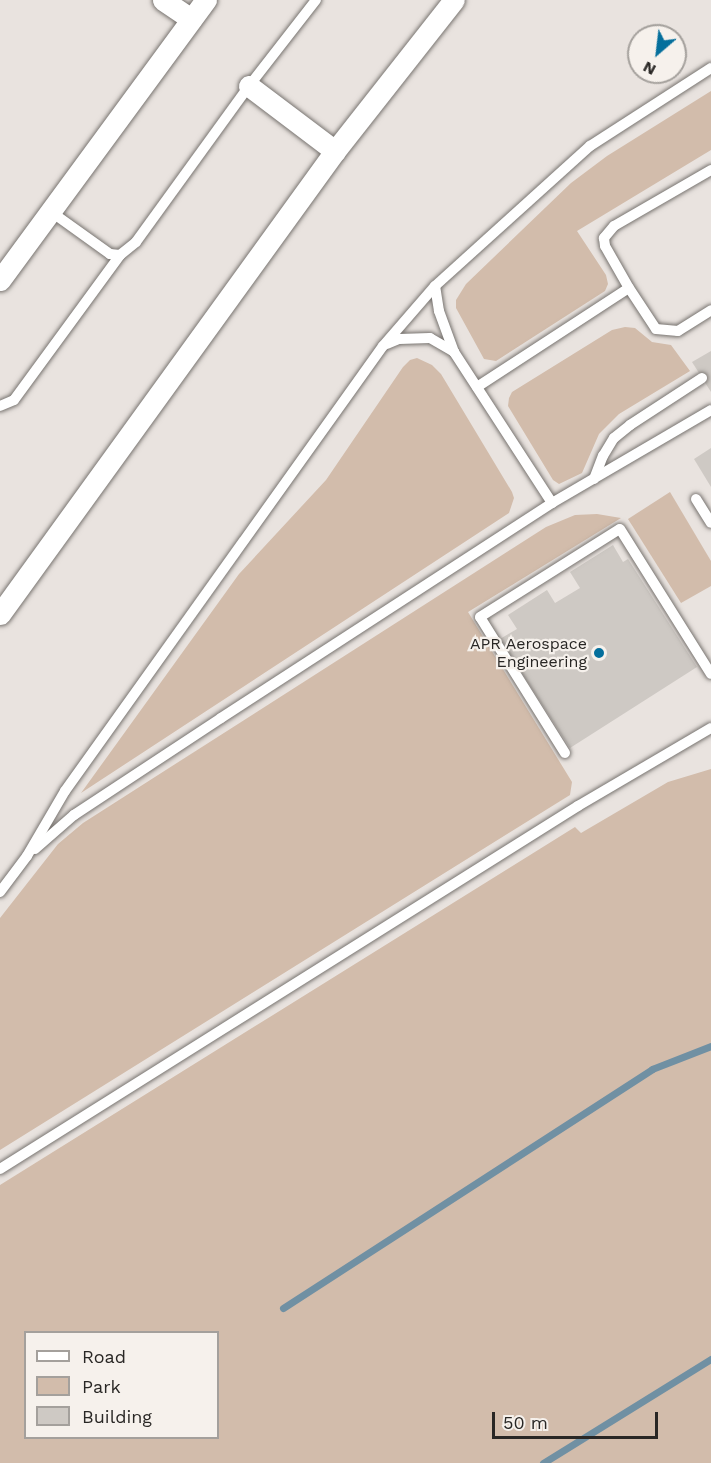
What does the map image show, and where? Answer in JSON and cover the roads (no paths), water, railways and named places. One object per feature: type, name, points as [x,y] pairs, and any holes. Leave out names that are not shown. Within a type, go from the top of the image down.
[{"type":"street","points":[[164,0],[191,20]]},
{"type":"street","points":[[0,280],[206,0]]},
{"type":"street","points":[[0,614],[335,151],[454,0]]},
{"type":"street","points":[[249,86],[335,151]]},
{"type":"lane","points":[[0,406],[14,400],[120,255],[136,242],[249,86],[316,0]]},
{"type":"lane","points":[[0,892],[27,856],[65,791],[383,346],[435,286],[590,146],[711,68]]},
{"type":"lane","points":[[711,170],[614,226],[604,238],[605,246],[656,329],[678,331],[711,310]]},
{"type":"lane","points":[[50,212],[110,254],[120,255]]},
{"type":"lane","points":[[435,286],[439,310],[454,352],[552,503]]},
{"type":"lane","points":[[477,387],[629,288]]},
{"type":"lane","points":[[383,346],[399,339],[430,338],[454,352]]},
{"type":"lane","points":[[594,478],[614,438],[702,378]]},
{"type":"lane","points":[[27,856],[74,815],[552,503],[711,410]]},
{"type":"lane","points":[[696,499],[711,523]]},
{"type":"lane","points":[[565,753],[480,617],[620,529],[711,674]]},
{"type":"lane","points":[[0,1169],[595,796],[711,728]]},
{"type":"waterway","points":[[283,1308],[652,1069],[711,1046]]},
{"type":"waterway","points":[[543,1463],[711,1359]]},
{"type":"place","name":"APR Aerospace Engineering","points":[[599,653]]}]
